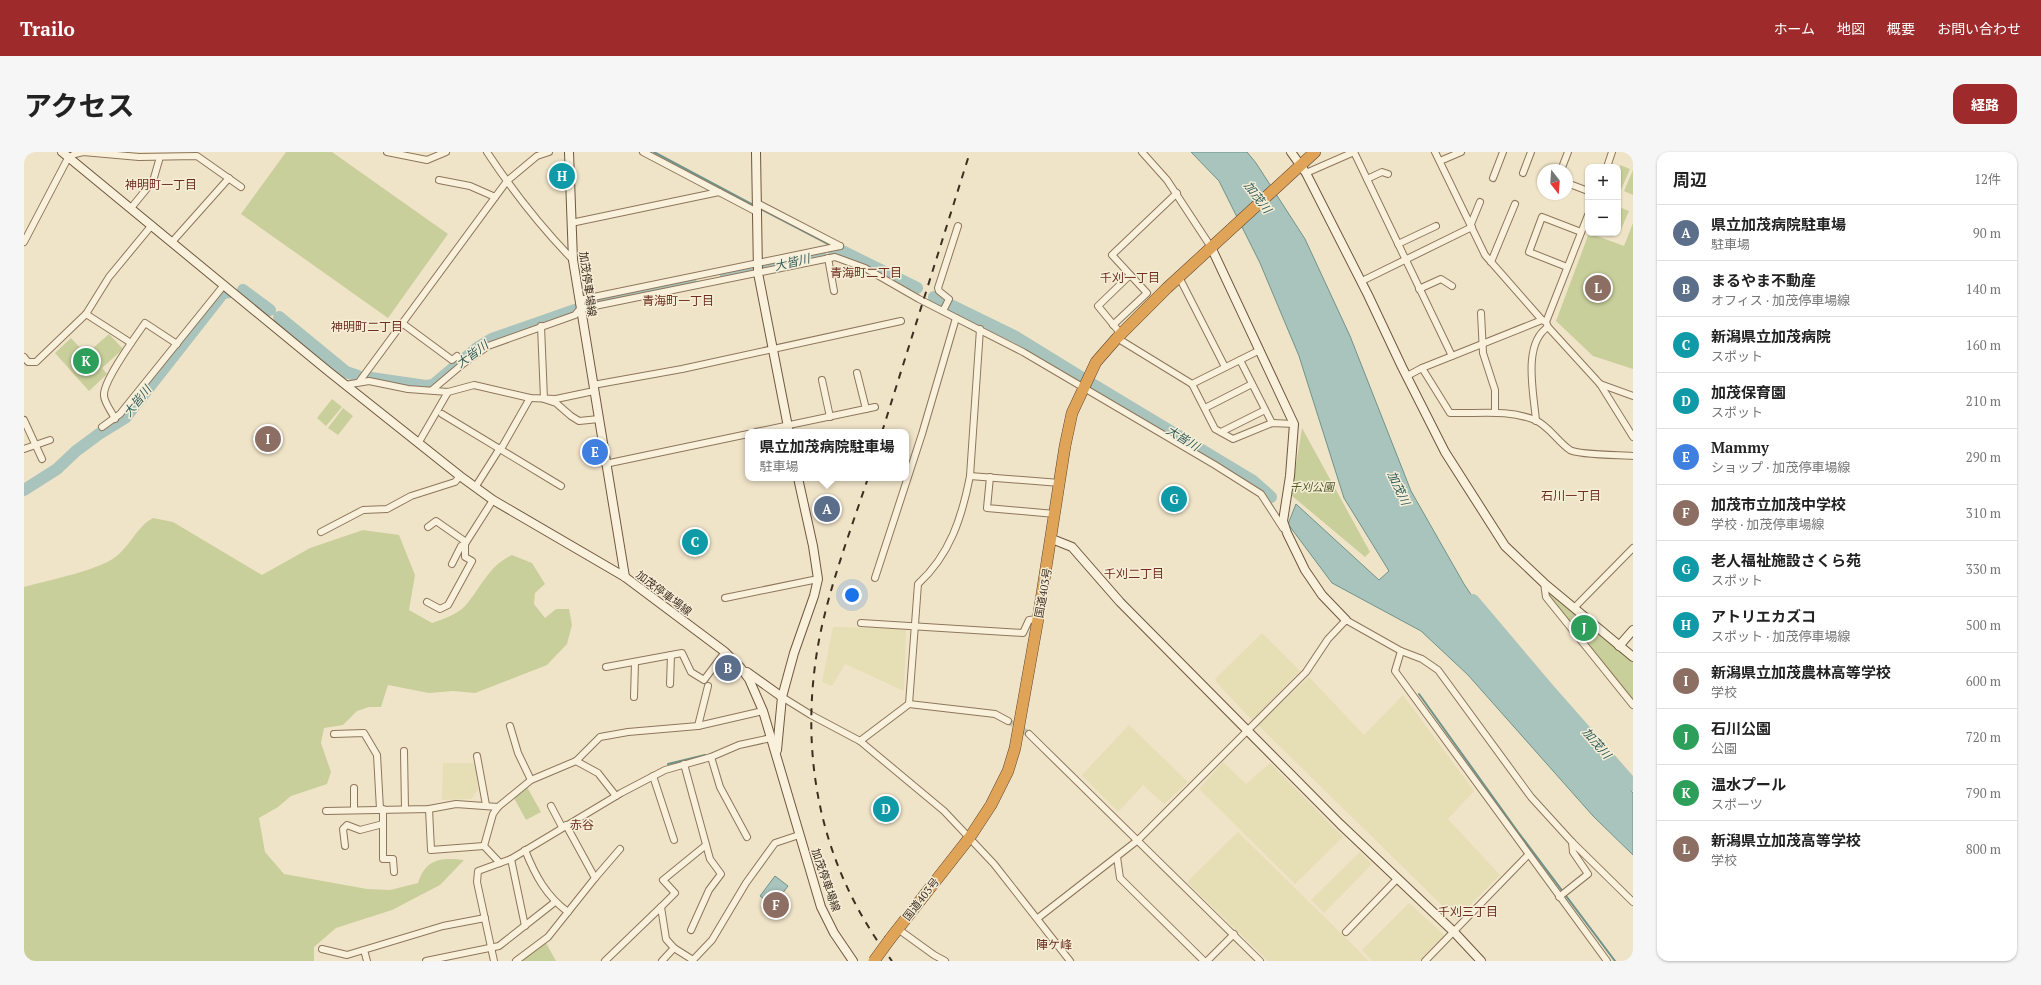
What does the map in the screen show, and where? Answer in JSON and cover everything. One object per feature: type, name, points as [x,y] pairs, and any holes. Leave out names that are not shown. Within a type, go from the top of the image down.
[{"type":"highway","points":[[1300,171],[1315,152]]},
{"type":"highway","name":"国道403号","points":[[874,961],[970,837],[1000,789],[1010,765],[1015,748],[1038,619],[1072,413],[1096,362],[1119,336],[1179,277],[1300,171]]},
{"type":"street","points":[[64,154],[83,152],[132,156],[203,155],[228,178],[241,187]]},
{"type":"street","points":[[387,152],[427,160],[446,152]]},
{"type":"street","points":[[487,152],[507,181],[573,260]]},
{"type":"street","points":[[359,382],[507,181],[536,156],[549,152]]},
{"type":"street","name":"加茂停車場線","points":[[569,152],[573,260],[605,464],[625,577],[725,652],[740,667],[755,690],[777,755],[821,907],[834,933],[853,961]]},
{"type":"street","points":[[643,152],[758,212]]},
{"type":"street","points":[[756,152],[758,274],[788,429],[830,417],[876,407]]},
{"type":"street","points":[[1142,152],[1177,193],[1212,247],[1294,424],[1290,476],[1283,521],[1309,576],[1322,595],[1346,620],[1400,651],[1422,659],[1438,670],[1531,797],[1572,842],[1633,902]]},
{"type":"street","points":[[1291,152],[1300,171],[1362,281],[1445,452],[1505,546],[1544,583],[1633,657]]},
{"type":"street","points":[[1300,171],[1354,152],[1452,356]]},
{"type":"street","points":[[1435,152],[1472,225],[1485,255],[1600,384],[1633,437]]},
{"type":"street","points":[[1440,162],[1461,152]]},
{"type":"street","points":[[1493,178],[1503,152]]},
{"type":"street","points":[[1523,173],[1531,152]]},
{"type":"street","points":[[1563,164],[1568,152]]},
{"type":"street","points":[[1608,164],[1612,152]]},
{"type":"street","points":[[64,154],[346,385],[460,476],[494,500],[625,577]]},
{"type":"street","points":[[24,242],[64,154]]},
{"type":"street","points":[[131,208],[153,181],[160,156]]},
{"type":"street","points":[[1367,179],[1382,172],[1388,174]]},
{"type":"street","points":[[172,242],[228,178]]},
{"type":"street","points":[[439,180],[470,186],[495,197]]},
{"type":"street","points":[[1573,185],[1585,190]]},
{"type":"street","points":[[571,222],[719,192]]},
{"type":"street","points":[[1113,325],[1147,293],[1112,255],[1177,193]]},
{"type":"street","points":[[1362,281],[1472,225],[1480,202]]},
{"type":"street","points":[[579,300],[840,246],[757,203]]},
{"type":"street","points":[[1491,262],[1515,204]]},
{"type":"street","points":[[1568,267],[1529,252],[1542,217],[1581,232]]},
{"type":"street","points":[[1536,421],[1532,358],[1533,346],[1542,331],[1585,222]]},
{"type":"street","points":[[24,357],[28,362],[36,362],[86,314],[109,277],[152,225]]},
{"type":"street","points":[[945,306],[948,297],[939,291],[938,288],[958,226]]},
{"type":"street","points":[[1398,244],[1436,226]]},
{"type":"street","points":[[432,390],[464,363],[488,346],[575,315],[580,309],[758,274],[835,256],[865,268],[945,306],[956,318],[980,329],[1083,387],[1261,494],[1287,532]]},
{"type":"street","points":[[828,258],[834,291]]},
{"type":"street","points":[[1130,275],[1098,306],[1113,325],[1119,336],[1192,384],[1216,429],[1233,439],[1272,423],[1294,424]]},
{"type":"street","points":[[1179,277],[1225,367]]},
{"type":"street","points":[[1419,289],[1441,279],[1452,286]]},
{"type":"street","points":[[102,427],[115,418],[224,285]]},
{"type":"street","points":[[1481,313],[1483,353],[1495,390],[1495,412]]},
{"type":"street","points":[[86,314],[131,343]]},
{"type":"street","points":[[909,474],[956,318]]},
{"type":"street","points":[[346,385],[369,381],[408,389],[448,392],[474,385],[530,398],[556,399],[594,388],[901,321]]},
{"type":"street","points":[[115,418],[104,396],[105,388],[115,367],[145,322],[177,344]]},
{"type":"street","points":[[402,323],[452,360],[457,356],[464,363]]},
{"type":"street","points":[[1407,376],[1422,368],[1483,344],[1545,323]]},
{"type":"street","points":[[541,326],[544,399]]},
{"type":"street","points":[[909,704],[918,584],[931,572],[945,552],[956,531],[966,500],[970,476],[980,329]]},
{"type":"street","points":[[1192,384],[1260,350]]},
{"type":"street","points":[[1240,360],[1272,423]]},
{"type":"street","points":[[1422,368],[1450,413],[1495,412],[1513,414],[1536,421],[1553,433],[1571,450],[1581,453],[1633,456]]},
{"type":"street","points":[[857,373],[866,409]]},
{"type":"street","points":[[822,380],[830,417]]},
{"type":"street","points":[[1205,408],[1252,384]]},
{"type":"street","points":[[1600,384],[1633,396]]},
{"type":"street","points":[[419,442],[448,392]]},
{"type":"street","points":[[476,486],[501,448],[530,398]]},
{"type":"street","points":[[544,399],[556,403],[571,416],[579,420],[599,419]]},
{"type":"street","points":[[1221,432],[1265,410]]},
{"type":"street","points":[[442,414],[501,448],[561,486]]},
{"type":"street","points":[[24,420],[42,459]]},
{"type":"street","points":[[605,464],[745,435]]},
{"type":"street","points":[[24,449],[50,440]]},
{"type":"street","points":[[320,532],[363,510],[387,509],[411,496],[454,482],[460,476]]},
{"type":"street","points":[[970,476],[1060,483]]},
{"type":"street","points":[[990,477],[987,508],[1056,514]]},
{"type":"street","points":[[777,755],[782,697],[818,579],[813,546],[799,481]]},
{"type":"street","points":[[875,578],[907,481]]},
{"type":"street","points":[[452,564],[461,546],[466,543],[494,500]]},
{"type":"street","points":[[428,527],[436,521],[466,543]]},
{"type":"street","points":[[1052,539],[1072,547],[1120,602],[1397,879],[1454,932],[1480,961]]},
{"type":"street","points":[[427,602],[440,609],[448,605],[472,561],[465,556],[466,543]]},
{"type":"street","points":[[1574,608],[1633,548]]},
{"type":"street","points":[[726,598],[818,579]]},
{"type":"street","points":[[1544,583],[1546,597],[1633,705]]},
{"type":"street","points":[[861,623],[1023,633],[1029,620],[1038,619]]},
{"type":"street","points":[[1038,918],[1138,840],[1306,672],[1328,639],[1346,620]]},
{"type":"street","points":[[1619,646],[1633,630]]},
{"type":"street","points":[[1400,651],[1395,671],[1528,855],[1607,961]]},
{"type":"street","points":[[606,667],[682,653],[687,667],[703,680],[725,652]]},
{"type":"street","points":[[670,684],[671,655]]},
{"type":"street","points":[[634,697],[635,662]]},
{"type":"street","points":[[740,667],[782,697],[811,715],[860,741],[944,812],[970,837],[994,864],[1038,918],[1070,961]]},
{"type":"street","points":[[698,726],[708,686]]},
{"type":"street","points":[[860,741],[909,704],[995,714],[1008,721]]},
{"type":"street","points":[[484,846],[493,814],[498,807],[531,780],[576,762],[600,737],[628,732],[698,726],[763,711]]},
{"type":"street","points":[[510,726],[518,753],[531,780]]},
{"type":"street","points":[[334,734],[364,733],[377,755],[383,824],[383,859],[393,859],[394,872]]},
{"type":"street","points":[[1029,734],[1260,961]]},
{"type":"street","points":[[492,961],[491,948],[477,882],[478,871],[512,859],[564,826],[665,770],[711,757],[739,745],[771,738]]},
{"type":"street","points":[[404,751],[405,809]]},
{"type":"street","points":[[477,756],[486,806]]},
{"type":"street","points":[[711,757],[720,787],[747,836]]},
{"type":"street","points":[[576,762],[598,773],[616,796]]},
{"type":"street","points":[[684,764],[710,859],[721,874],[709,890],[691,930]]},
{"type":"street","points":[[654,776],[674,840]]},
{"type":"street","points":[[354,788],[354,810]]},
{"type":"street","points":[[326,811],[429,809],[456,804],[498,807]]},
{"type":"street","points":[[551,806],[595,878]]},
{"type":"street","points":[[429,809],[431,850],[484,846]]},
{"type":"street","points":[[345,846],[343,829],[347,825],[360,830],[383,824]]},
{"type":"street","points":[[661,907],[666,939],[674,948],[693,960],[712,940],[746,883],[775,843],[799,835]]},
{"type":"street","points":[[1559,897],[1588,874],[1573,852],[1572,842]]},
{"type":"street","points":[[605,961],[675,893],[663,880],[706,845]]},
{"type":"street","points":[[484,846],[500,863]]},
{"type":"street","points":[[525,850],[535,875],[555,902],[568,912]]},
{"type":"street","points":[[516,961],[548,937],[595,878],[620,850]]},
{"type":"street","points":[[1425,961],[1528,855]]},
{"type":"street","points":[[1118,857],[1120,878],[1204,961]]},
{"type":"street","points":[[512,859],[525,926]]},
{"type":"street","points":[[1346,932],[1397,879]]},
{"type":"street","points":[[426,961],[499,946],[555,902]]},
{"type":"street","points":[[322,949],[347,955],[443,926],[485,918]]},
{"type":"street","points":[[898,929],[934,955],[945,961]]},
{"type":"street","points":[[1207,961],[1234,934]]},
{"type":"street","points":[[662,961],[674,948]]},
{"type":"street","points":[[364,950],[367,961]]},
{"type":"shaded area","points":[[833,627],[906,629],[904,691],[845,664],[832,686],[822,682]]},
{"type":"shaded area","points":[[1262,633],[1300,671],[1252,720],[1215,679]]},
{"type":"shaded area","points":[[1309,677],[1364,735],[1403,695],[1474,791],[1448,819],[1500,875],[1456,919],[1258,725]]},
{"type":"shaded area","points":[[1129,725],[1188,782],[1164,804],[1143,785],[1118,812],[1082,775]]},
{"type":"shaded area","points":[[1223,762],[1246,784],[1270,763],[1343,837],[1295,884],[1199,789]]},
{"type":"shaded area","points":[[443,763],[475,763],[478,790],[471,799],[442,800]]},
{"type":"shaded area","points":[[1238,832],[1369,961],[1268,961],[1187,882]]},
{"type":"shaded area","points":[[1360,852],[1372,864],[1324,913],[1311,900]]},
{"type":"shaded area","points":[[1409,903],[1444,935],[1419,961],[1372,961],[1362,950]]},
{"type":"green space","points":[[286,152],[332,152],[448,234],[388,318],[241,214]]},
{"type":"green space","points":[[1621,165],[1630,169],[1621,190]]},
{"type":"green space","points":[[1633,170],[1633,195],[1624,191]]},
{"type":"green space","points":[[1621,208],[1629,211],[1621,230]]},
{"type":"green space","points":[[1633,223],[1633,369],[1593,356],[1556,321],[1588,236],[1597,236],[1624,246]]},
{"type":"green space","points":[[109,334],[123,349],[102,368],[107,374],[89,391],[55,353],[71,338],[86,354]]},
{"type":"green space","points":[[332,399],[342,407],[326,426],[317,418]]},
{"type":"green space","points":[[343,408],[353,416],[338,435],[328,428]]},
{"type":"green space","name":"千刈公園","points":[[1302,428],[1370,552],[1365,557],[1291,495]]},
{"type":"green space","points":[[153,518],[173,522],[262,575],[310,548],[363,530],[399,535],[415,575],[409,610],[432,623],[458,612],[471,599],[491,571],[512,555],[532,563],[545,584],[535,593],[534,604],[545,618],[556,609],[569,609],[572,625],[567,644],[547,665],[475,693],[453,691],[429,693],[388,685],[381,707],[369,707],[357,711],[343,725],[324,728],[321,743],[331,772],[327,784],[291,796],[278,807],[259,818],[265,852],[284,874],[367,889],[390,890],[418,883],[425,869],[435,861],[448,859],[464,860],[440,885],[392,910],[336,928],[314,947],[314,961],[24,961],[24,587],[88,570],[111,560],[124,549],[143,525]]},
{"type":"green space","points":[[1546,587],[1633,659],[1633,702],[1547,596]]},
{"type":"green space","points":[[527,787],[541,812],[526,820],[514,798]]},
{"type":"green space","points":[[546,943],[556,961],[520,961]]},
{"type":"water","points":[[1191,152],[1247,152],[1256,163],[1305,239],[1350,336],[1411,491],[1464,584],[1502,641],[1633,793],[1633,855],[1593,816],[1468,675],[1421,631],[1332,583],[1288,524],[1296,504],[1379,580],[1389,571],[1344,498],[1299,356],[1260,263],[1219,181]]},
{"type":"water","points":[[775,876],[788,886],[773,906],[760,896]]},
{"type":"waterway","points":[[654,152],[755,206]]},
{"type":"waterway","points":[[759,208],[832,246]]},
{"type":"waterway","name":"大皆川","points":[[837,249],[842,251]]},
{"type":"waterway","name":"大皆川","points":[[834,252],[842,251],[917,288]]},
{"type":"waterway","name":"大皆川","points":[[764,268],[820,255]]},
{"type":"waterway","name":"大皆川","points":[[726,276],[752,271]]},
{"type":"waterway","name":"大皆川","points":[[586,304],[691,283]]},
{"type":"waterway","name":"大皆川","points":[[243,290],[270,310]]},
{"type":"waterway","name":"大皆川","points":[[24,490],[57,469],[76,451],[99,434],[125,418],[223,293],[230,292]]},
{"type":"waterway","name":"大皆川","points":[[934,297],[1016,337],[1081,377]]},
{"type":"waterway","name":"大皆川","points":[[371,378],[426,386],[433,385],[477,348],[492,339],[575,310]]},
{"type":"waterway","name":"大皆川","points":[[279,317],[346,372],[358,376]]},
{"type":"waterway","name":"大皆川","points":[[1092,384],[1253,481],[1271,497]]},
{"type":"waterway","name":"加茂川","points":[[1473,600],[1550,691],[1633,785]]},
{"type":"waterway","points":[[1419,694],[1518,832],[1615,961]]},
{"type":"waterway","points":[[668,764],[705,755]]},
{"type":"tunnel","points":[[1008,721],[1029,734]]},
{"type":"railway","points":[[883,429],[970,152]]},
{"type":"railway","points":[[867,481],[830,595],[820,635],[813,678],[811,722],[813,764],[820,806],[831,847],[847,886],[867,924],[892,961]]},
{"type":"place","name":"アトリエカズコ","points":[[562,176]]},
{"type":"place","name":"新潟県立加茂高等学校","points":[[1598,288]]},
{"type":"place","name":"温水プール","points":[[86,361]]},
{"type":"place","name":"新潟県立加茂農林高等学校","points":[[268,439]]},
{"type":"place","name":"Mammy","points":[[595,452]]},
{"type":"place","name":"老人福祉施設さくら苑","points":[[1174,499]]},
{"type":"place","name":"県立加茂病院駐車場","points":[[827,509]]},
{"type":"place","name":"新潟県立加茂病院","points":[[695,542]]},
{"type":"place","name":"石川公園","points":[[1584,628]]},
{"type":"place","name":"まるやま不動産","points":[[728,668]]},
{"type":"place","name":"加茂保育園","points":[[886,809]]},
{"type":"place","name":"加茂市立加茂中学校","points":[[776,905]]},
{"type":"district","name":"神明町一丁目","points":[[161,184]]},
{"type":"district","name":"青海町二丁目","points":[[866,272]]},
{"type":"district","name":"千刈一丁目","points":[[1130,277]]},
{"type":"district","name":"青海町一丁目","points":[[678,300]]},
{"type":"district","name":"神明町二丁目","points":[[367,326]]},
{"type":"district","name":"石川一丁目","points":[[1571,495]]},
{"type":"district","name":"千刈二丁目","points":[[1134,573]]},
{"type":"district","name":"赤谷","points":[[582,824]]},
{"type":"district","name":"千刈三丁目","points":[[1468,911]]},
{"type":"district","name":"陣ケ峰","points":[[1054,944]]}]
